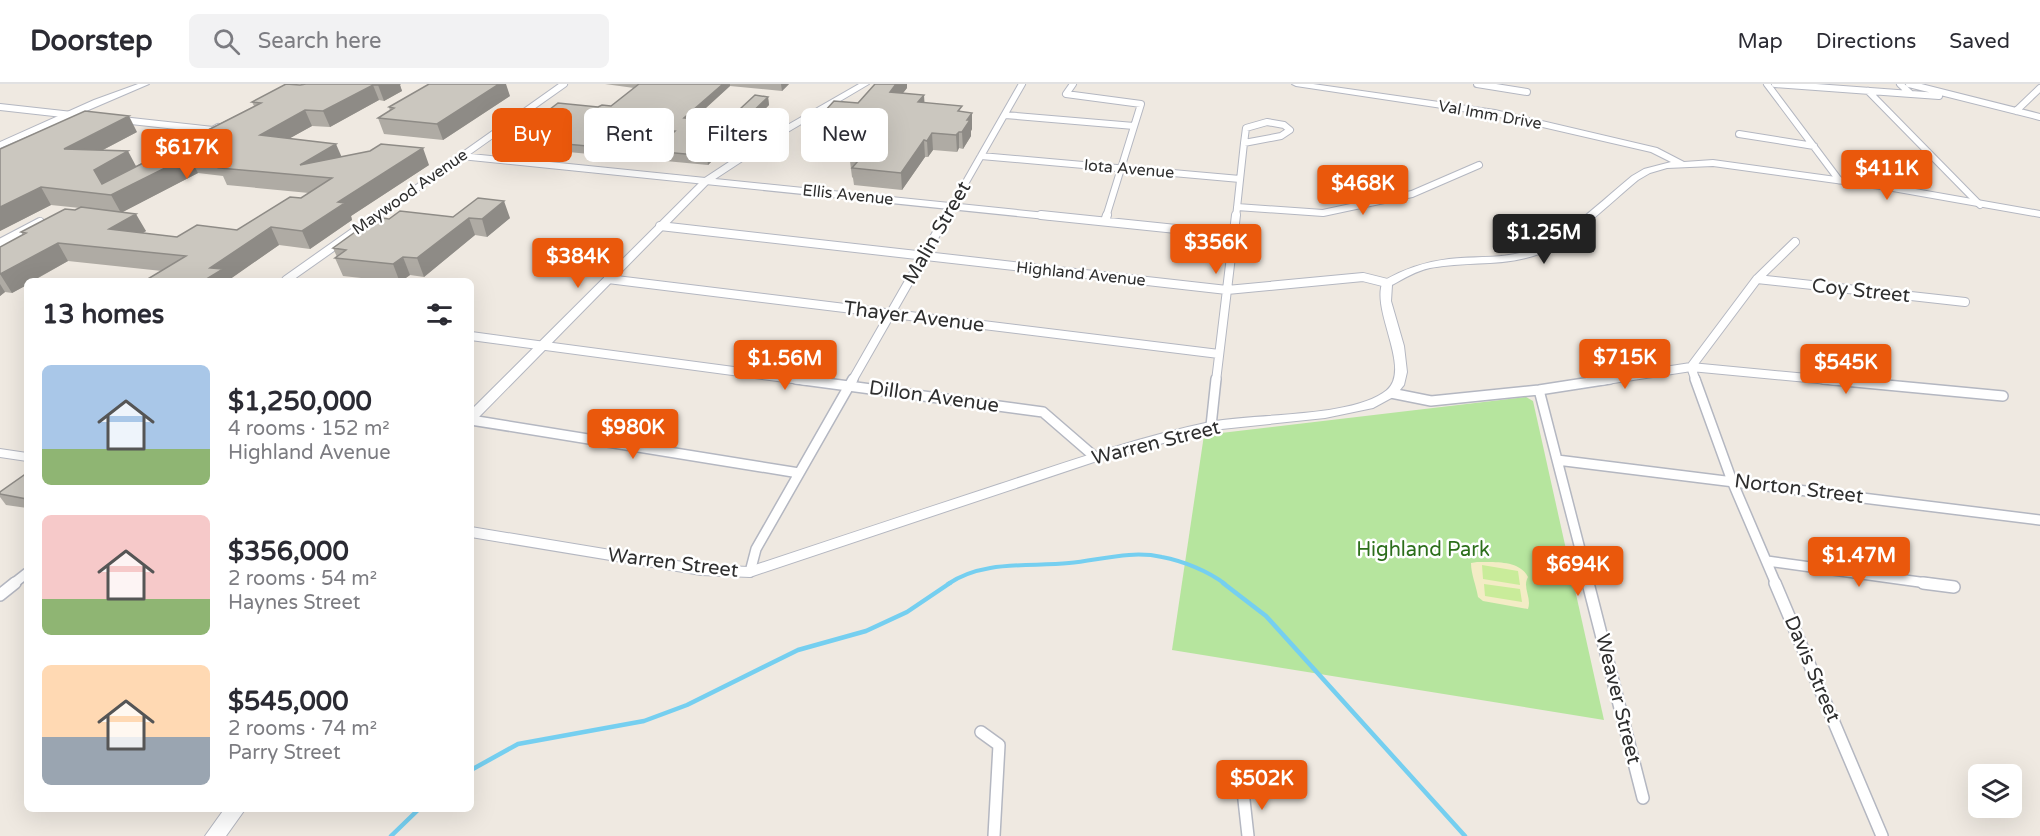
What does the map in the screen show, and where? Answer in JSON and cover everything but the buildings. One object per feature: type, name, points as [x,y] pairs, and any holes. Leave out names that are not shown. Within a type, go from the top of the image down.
[{"type":"street","points":[[0,145],[145,84]]},
{"type":"street","name":"Maywood Avenue","points":[[289,278],[564,84]]},
{"type":"street","points":[[474,416],[706,181],[772,137],[866,84]]},
{"type":"street","name":"Malin Street","points":[[750,572],[756,549],[1022,84]]},
{"type":"street","points":[[1074,84],[1066,94],[1141,104],[1105,221]]},
{"type":"street","name":"Val Imm Drive","points":[[1296,84],[1495,113],[1654,150],[1680,163]]},
{"type":"street","points":[[1477,84],[1527,92]]},
{"type":"street","points":[[1767,84],[1839,180]]},
{"type":"street","points":[[1775,84],[1965,98]]},
{"type":"street","points":[[1900,84],[1911,94]]},
{"type":"street","points":[[1909,84],[2040,117]]},
{"type":"street","points":[[2016,111],[2040,88]]},
{"type":"street","points":[[1868,91],[1980,205]]},
{"type":"street","points":[[0,107],[90,117]]},
{"type":"street","points":[[1005,115],[1134,126]]},
{"type":"street","points":[[113,119],[213,130],[223,124]]},
{"type":"street","points":[[1211,426],[1234,235],[1244,143],[1246,128],[1256,122],[1269,122],[1287,125],[1290,130],[1281,136],[1244,143]]},
{"type":"street","points":[[1739,134],[1814,146]]},
{"type":"street","name":"Ellis Avenue","points":[[461,156],[1234,235]]},
{"type":"street","name":"Iota Avenue","points":[[981,156],[1240,179]]},
{"type":"street","points":[[2003,396],[1691,367],[1539,390],[1431,401],[1391,393],[1398,385],[1401,372],[1398,346],[1384,301],[1387,283],[1402,272],[1427,264],[1498,260],[1541,251],[1555,243],[1647,171],[1680,163],[1737,165],[1887,187],[2040,214]]},
{"type":"street","points":[[1237,207],[1323,213],[1412,195],[1479,165]]},
{"type":"street","points":[[0,243],[44,220]]},
{"type":"street","name":"Highland Avenue","points":[[660,226],[1227,290],[1363,277],[1387,283]]},
{"type":"street","points":[[1691,367],[1757,279],[1795,242]]},
{"type":"street","name":"Thayer Avenue","points":[[608,279],[1219,354]]},
{"type":"street","name":"Coy Street","points":[[1757,279],[1784,284],[1965,302]]},
{"type":"street","name":"Dillon Avenue","points":[[474,336],[1043,412],[1095,457]]},
{"type":"street","name":"Davis Street","points":[[1691,367],[1732,481],[1882,836]]},
{"type":"street","name":"Weaver Street","points":[[1539,390],[1643,798]]},
{"type":"street","name":"Warren Street","points":[[474,534],[701,570],[750,572],[1095,457],[1211,426],[1325,414],[1358,408],[1369,405],[1391,393]]},
{"type":"street","points":[[474,419],[799,473]]},
{"type":"street","points":[[0,453],[24,457]]},
{"type":"street","name":"Norton Street","points":[[1557,460],[2040,520]]},
{"type":"street","points":[[1767,561],[1954,587]]},
{"type":"street","points":[[0,595],[24,575]]},
{"type":"street","points":[[981,732],[999,745],[994,836]]},
{"type":"street","points":[[1243,791],[1248,836]]},
{"type":"street","points":[[214,836],[234,812]]},
{"type":"green space","name":"Highland Park","points":[[1526,397],[1533,401],[1604,720],[1172,650],[1204,435]]},
{"type":"green space","points":[[1482,565],[1518,571],[1520,585],[1483,579]]},
{"type":"green space","points":[[1484,584],[1520,589],[1522,602],[1485,596]]},
{"type":"sand","points":[[1471,563],[1506,563],[1524,571],[1528,577],[1526,585],[1528,609],[1483,601],[1478,597]]},
{"type":"waterway","points":[[948,584],[962,576],[991,568],[1069,563],[1139,555],[1162,557],[1187,564],[1225,584]]},
{"type":"waterway","points":[[474,768],[518,744],[644,721],[687,705],[798,650],[866,631],[907,612],[950,583]]},
{"type":"waterway","points":[[1223,583],[1266,616],[1465,836]]},
{"type":"waterway","points":[[391,836],[416,812]]}]
